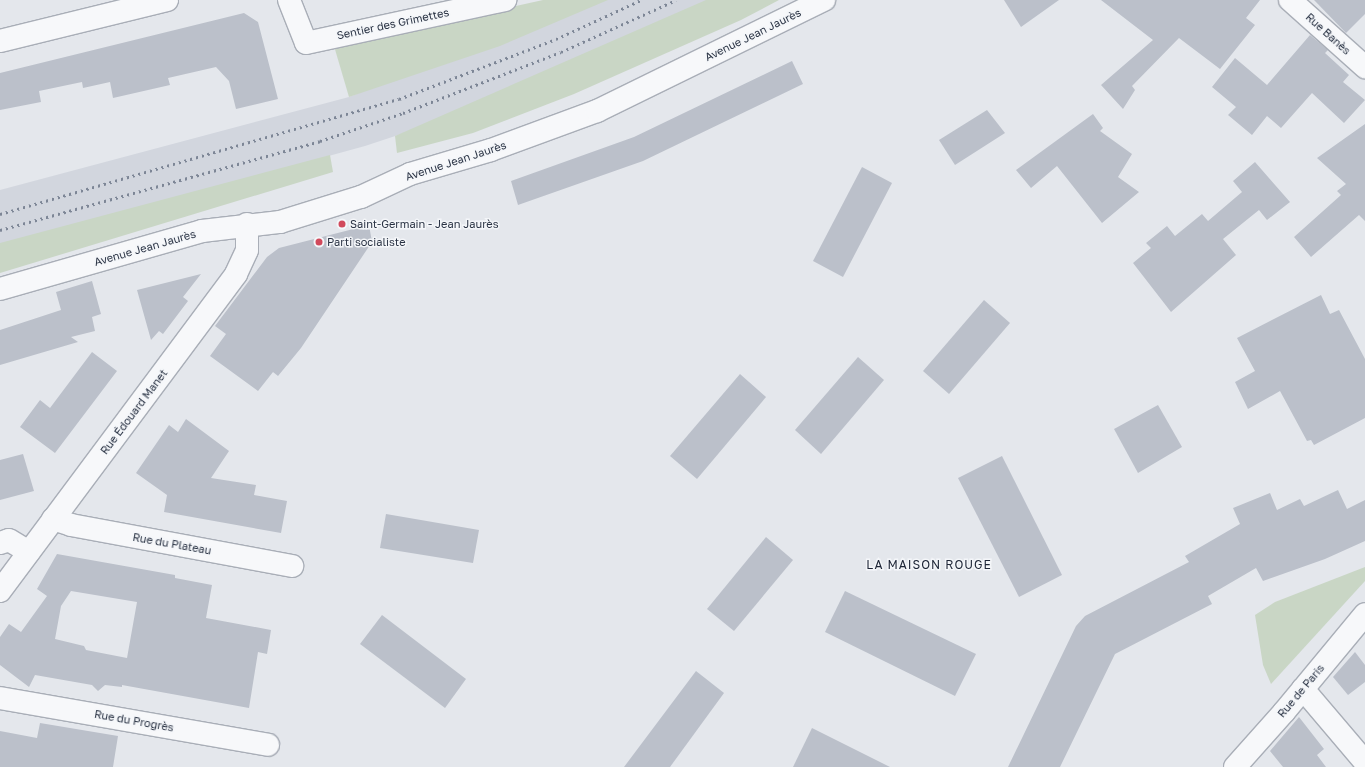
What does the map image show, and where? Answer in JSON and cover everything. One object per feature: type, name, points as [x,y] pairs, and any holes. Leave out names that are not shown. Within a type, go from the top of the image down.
[{"type":"street","points":[[0,41],[167,0]]},
{"type":"street","name":"Sentier des Grimettes","points":[[289,0],[306,43],[505,0]]},
{"type":"street","name":"Avenue Jean Jaurès","points":[[0,289],[202,231],[247,224],[280,222],[361,197],[410,174],[560,126],[610,105],[824,0]]},
{"type":"street","name":"Rue Banès","points":[[1290,0],[1365,67]]},
{"type":"street","name":"Rue Édouard Manet","points":[[0,591],[236,274],[246,250],[247,224]]},
{"type":"street","name":"Rue du Plateau","points":[[53,519],[71,525],[292,566]]},
{"type":"street","points":[[0,543],[9,540],[29,552]]},
{"type":"street","name":"Rue de Paris","points":[[1235,767],[1303,689],[1365,614]]},
{"type":"street","points":[[1303,689],[1365,762]]},
{"type":"street","name":"Rue du Progrès","points":[[0,698],[268,745]]},
{"type":"shaded area","points":[[583,0],[732,0],[546,86],[365,146],[0,246],[0,190],[349,97],[516,30]]},
{"type":"green space","points":[[543,0],[608,0],[500,46],[349,97],[334,46]]},
{"type":"green space","points":[[706,0],[779,0],[741,20],[574,94],[473,133],[397,153],[395,136]]},
{"type":"green space","points":[[330,155],[333,172],[0,273],[0,243]]},
{"type":"green space","points":[[1365,567],[1365,581],[1271,684],[1263,665],[1255,615],[1275,602]]},
{"type":"building","points":[[1004,0],[1059,0],[1021,27]]},
{"type":"building","points":[[1101,0],[1260,0],[1246,18],[1255,25],[1220,69],[1179,38],[1132,86],[1135,90],[1123,109],[1101,85],[1153,40]]},
{"type":"building","points":[[1314,0],[1365,0],[1365,14],[1346,33]]},
{"type":"building","points":[[244,13],[258,22],[278,99],[236,109],[229,81],[216,67],[168,78],[170,85],[113,98],[110,82],[83,88],[82,82],[39,91],[41,102],[0,110],[0,73]]},
{"type":"building","points":[[1310,35],[1328,50],[1325,53],[1349,75],[1343,82],[1365,100],[1344,123],[1312,93],[1281,128],[1267,116],[1252,135],[1228,115],[1236,107],[1212,87],[1235,58],[1267,85]]},
{"type":"building","points":[[792,61],[803,84],[643,161],[518,205],[511,181],[634,137]]},
{"type":"building","points":[[987,110],[1005,133],[955,165],[939,140]]},
{"type":"building","points":[[1093,114],[1103,128],[1100,131],[1132,154],[1118,177],[1139,192],[1102,223],[1057,166],[1031,188],[1016,170]]},
{"type":"building","points":[[1365,124],[1365,221],[1359,215],[1311,257],[1294,237],[1341,195],[1337,191],[1346,184],[1317,158]]},
{"type":"building","points":[[1255,162],[1290,202],[1267,220],[1259,210],[1223,239],[1236,255],[1171,312],[1133,263],[1151,248],[1146,243],[1167,226],[1175,236],[1202,214],[1208,221],[1242,192],[1233,181]]},
{"type":"building","points":[[862,167],[892,183],[843,277],[813,261]]},
{"type":"building","points":[[369,225],[372,242],[301,348],[278,376],[273,372],[258,391],[210,356],[226,334],[215,326],[267,257],[279,248]]},
{"type":"building","points":[[201,274],[183,297],[188,301],[163,334],[159,331],[151,340],[137,290]]},
{"type":"building","points":[[92,281],[101,314],[92,317],[95,331],[71,337],[78,342],[0,365],[0,330],[61,310],[56,292]]},
{"type":"building","points":[[1321,295],[1330,314],[1339,310],[1365,359],[1365,418],[1314,445],[1311,440],[1307,441],[1280,391],[1248,409],[1235,382],[1255,371],[1237,338]]},
{"type":"building","points":[[984,300],[1010,323],[949,394],[923,371]]},
{"type":"building","points":[[92,352],[117,371],[55,453],[20,427],[40,400],[50,408]]},
{"type":"building","points":[[858,357],[884,380],[821,454],[795,430]]},
{"type":"building","points":[[740,374],[766,397],[697,479],[670,456]]},
{"type":"building","points":[[1158,405],[1182,447],[1138,473],[1114,429]]},
{"type":"building","points":[[186,419],[229,451],[211,478],[256,485],[254,495],[287,501],[281,533],[164,512],[167,495],[136,473],[169,425],[178,432]]},
{"type":"building","points":[[23,454],[34,491],[0,500],[0,460]]},
{"type":"building","points":[[1002,456],[1062,575],[1019,597],[958,478]]},
{"type":"building","points":[[1338,490],[1347,509],[1365,500],[1365,541],[1325,559],[1263,581],[1256,568],[1208,596],[1212,604],[1115,654],[1060,767],[1008,767],[1076,626],[1085,616],[1189,562],[1185,556],[1240,524],[1233,508],[1270,493],[1277,510],[1300,499],[1304,506]]},
{"type":"building","points":[[386,514],[479,530],[473,563],[380,548]]},
{"type":"building","points":[[766,537],[793,560],[734,631],[707,609]]},
{"type":"building","points":[[57,554],[175,575],[175,578],[212,585],[206,618],[271,630],[267,654],[258,652],[249,708],[122,685],[122,687],[105,685],[98,691],[92,685],[35,675],[29,687],[0,665],[0,637],[9,624],[21,632],[47,596],[37,589]],"holes":[[[71,591],[137,602],[127,658],[86,650],[84,646],[55,639],[61,606]]]},
{"type":"building","points":[[845,591],[976,654],[955,696],[825,632]]},
{"type":"building","points":[[382,615],[466,679],[445,708],[360,644]]},
{"type":"building","points":[[1355,652],[1365,665],[1365,682],[1348,695],[1333,677]]},
{"type":"building","points":[[696,671],[724,693],[670,767],[624,767]]},
{"type":"building","points":[[1299,717],[1324,749],[1317,755],[1326,767],[1283,767],[1270,751]]},
{"type":"building","points":[[40,723],[118,736],[113,767],[0,767],[0,731],[37,738]]},
{"type":"building","points":[[812,728],[890,767],[793,767]]},
{"type":"railway","points":[[0,214],[399,99],[556,39],[641,0]]},
{"type":"railway","points":[[0,230],[320,141],[403,113],[561,52],[676,0]]},
{"type":"place","name":"Saint-Germain - Jean Jaurès","points":[[342,224]]},
{"type":"place","name":"Parti socialiste","points":[[319,242]]},
{"type":"district","name":"LA MAISON ROUGE","points":[[929,565]]}]
